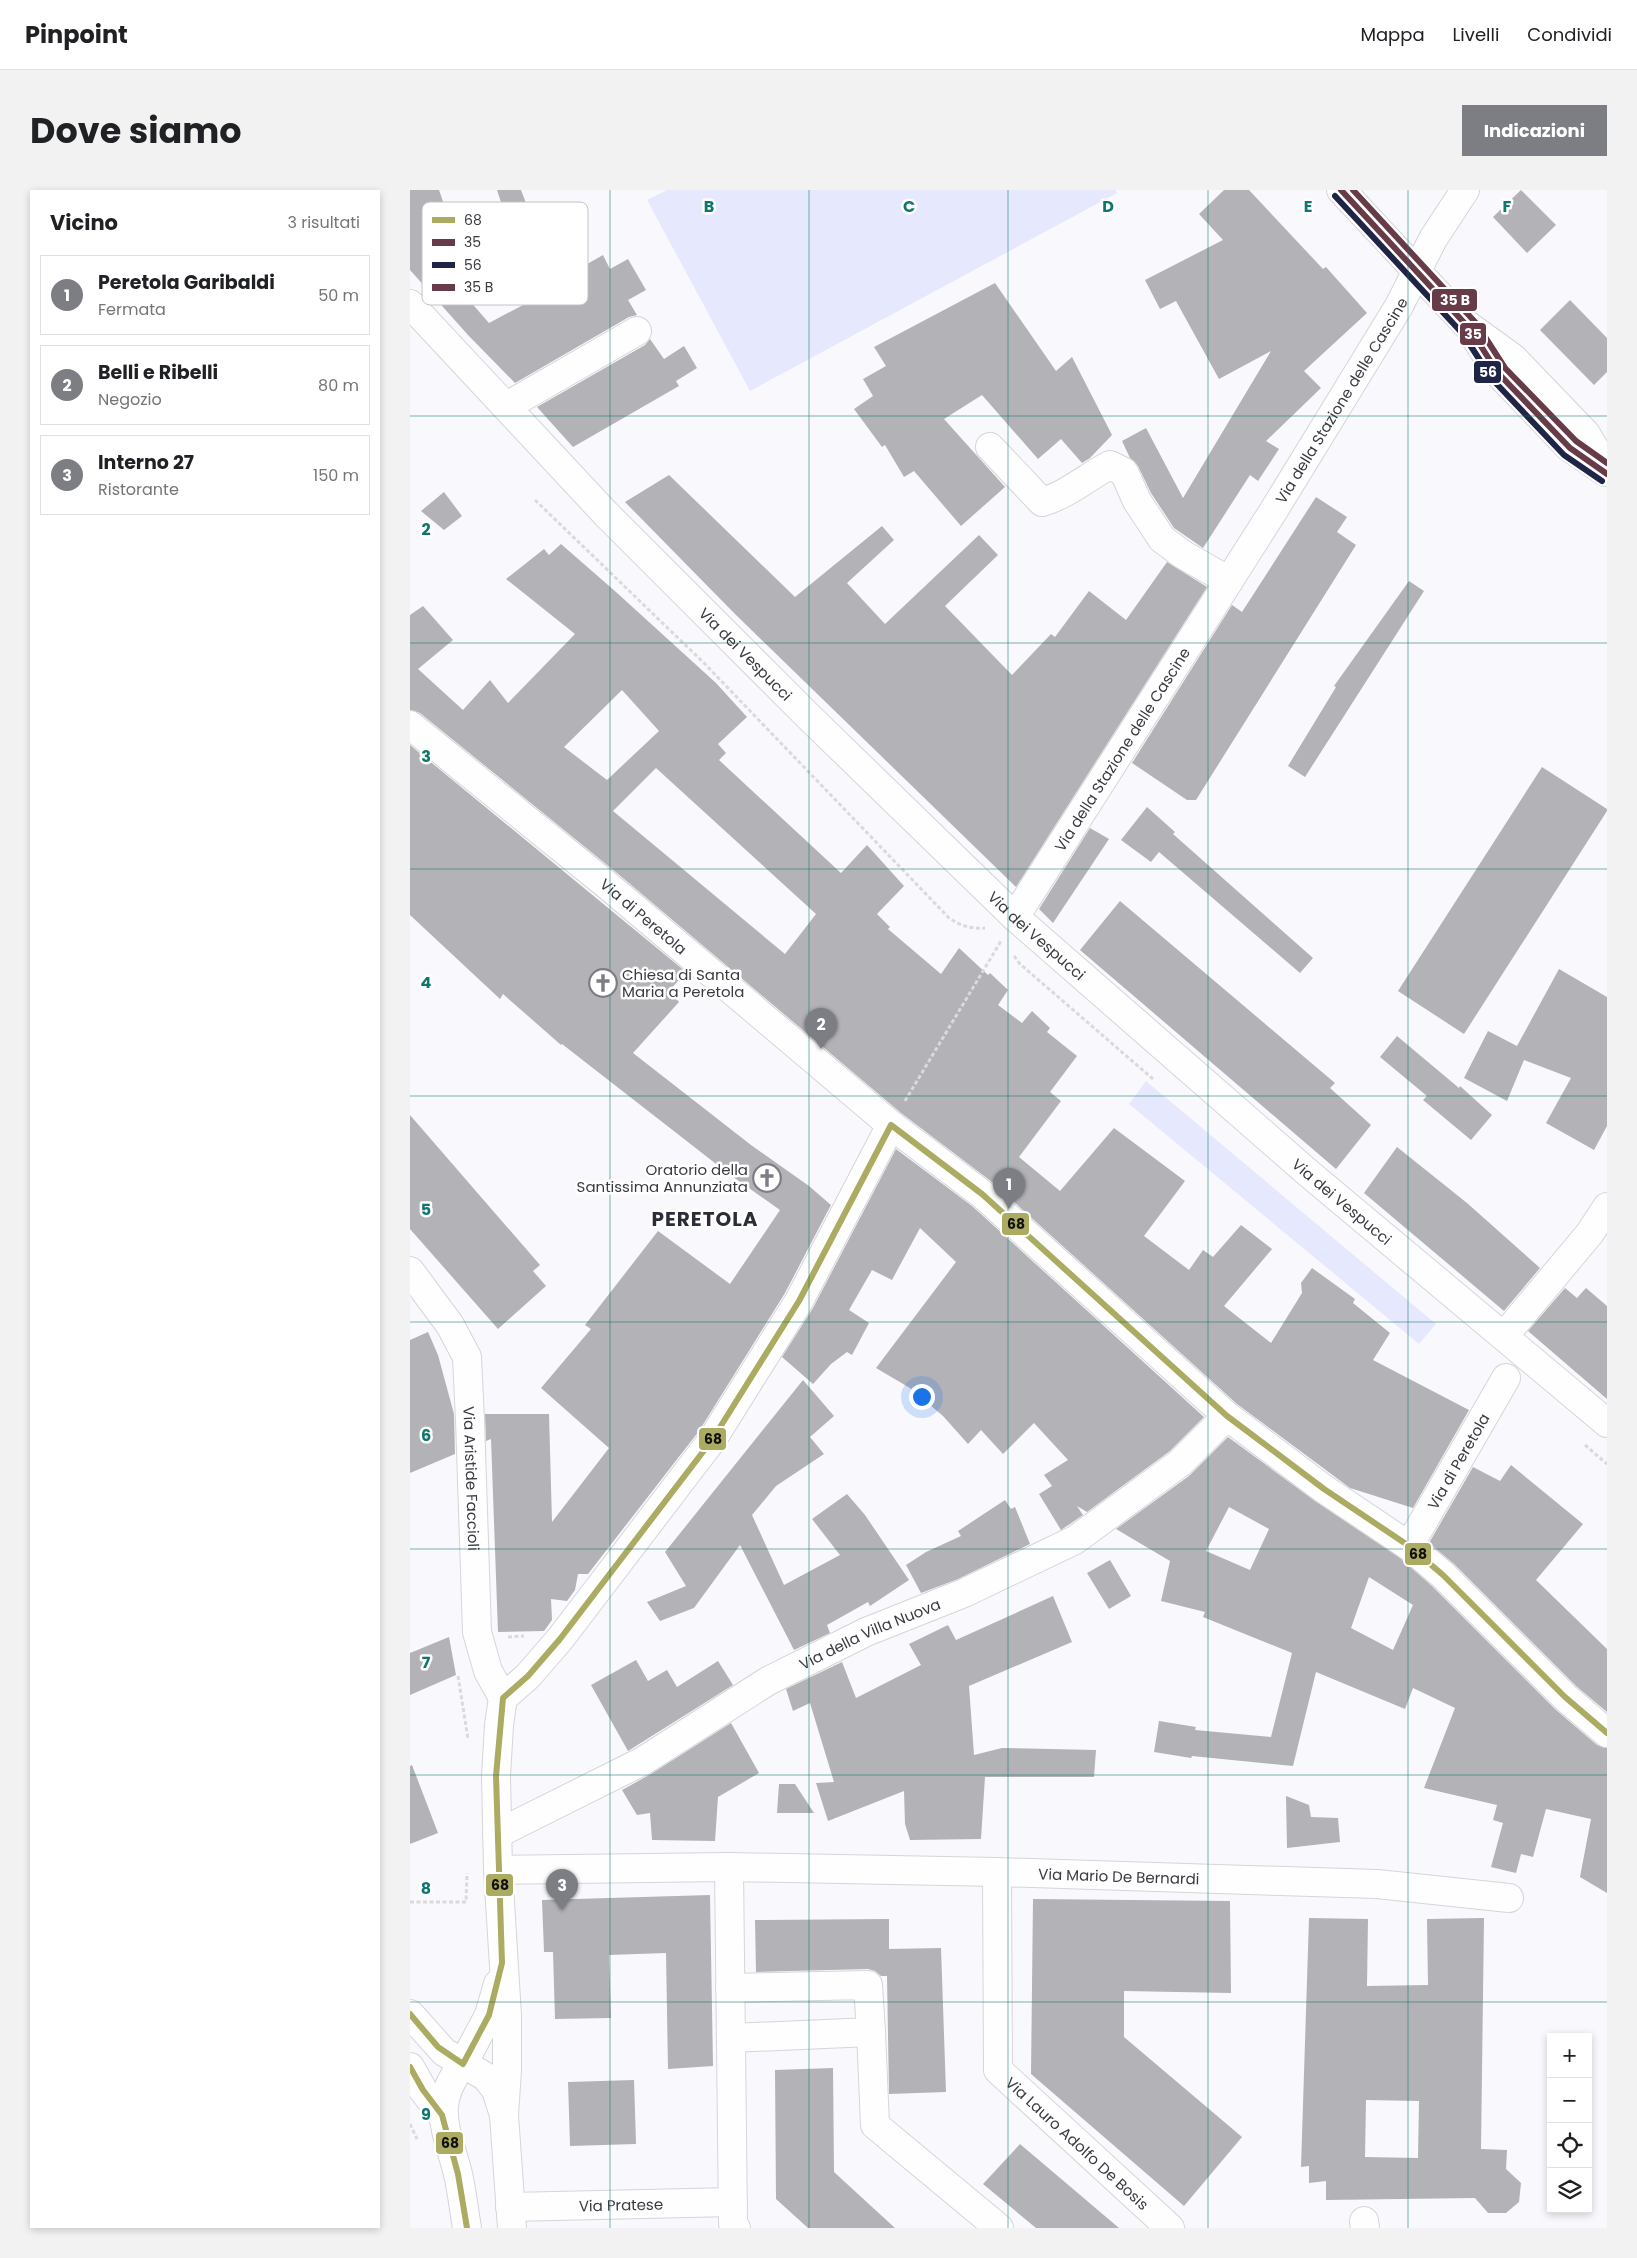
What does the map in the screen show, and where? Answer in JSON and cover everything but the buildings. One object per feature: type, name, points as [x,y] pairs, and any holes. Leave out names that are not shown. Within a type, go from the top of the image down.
[{"type":"street","name":"Via della Stazione delle Cascine","points":[[1008,928],[1229,582],[1394,314],[1434,239],[1465,190]]},
{"type":"street","points":[[1346,194],[1470,329],[1498,373],[1570,448],[1607,474]]},
{"type":"street","name":"Via dei Vespucci","points":[[410,304],[606,514],[810,718],[1008,928],[1307,1172],[1607,1423]]},
{"type":"street","points":[[1470,329],[1513,358],[1586,434],[1607,469]]},
{"type":"street","points":[[507,406],[637,331]]},
{"type":"street","points":[[990,447],[1042,502],[1059,498],[1110,464],[1124,472],[1137,501],[1162,539],[1182,554],[1229,582]]},
{"type":"street","name":"Via di Peretola","points":[[410,725],[607,885],[890,1125],[982,1194],[1227,1416],[1324,1489],[1409,1546],[1443,1575],[1565,1697],[1607,1733]]},
{"type":"street","points":[[504,2115],[507,2070],[507,2024],[502,1963],[497,1834],[497,1767],[503,1698],[528,1676],[560,1639],[712,1440],[799,1301],[890,1125]]},
{"type":"street","points":[[1504,1336],[1590,1233],[1605,1211]]},
{"type":"street","name":"Via Aristide Faccioli","points":[[410,1271],[450,1325],[467,1357],[476,1632],[488,1671],[503,1698]]},
{"type":"street","name":"Via di Peretola","points":[[1409,1546],[1506,1378]]},
{"type":"street","name":"Via della Villa Nuova","points":[[497,1834],[643,1760],[768,1681],[866,1632],[964,1593],[1074,1540],[1180,1463],[1227,1416]]},
{"type":"street","points":[[729,1867],[734,2215]]},
{"type":"street","name":"Via Mario De Bernardi","points":[[498,1870],[729,1867],[998,1872],[1377,1884],[1509,1898]]},
{"type":"street","name":"Via Lauro Adolfo De Bosis","points":[[998,1872],[998,2070],[1170,2228]]},
{"type":"street","points":[[442,2115],[447,2087],[489,2015],[502,1963]]},
{"type":"street","points":[[730,1988],[868,1985],[876,2125],[999,2228]]},
{"type":"street","name":"Via Pratese","points":[[410,2014],[438,2047],[462,2064],[479,2072],[496,2090],[504,2115],[511,2218],[734,2215]]},
{"type":"street","points":[[731,2038],[871,2032]]},
{"type":"street","points":[[410,2067],[423,2090],[442,2115],[458,2174],[467,2228]]},
{"type":"path","points":[[890,1125],[1008,928]]},
{"type":"path","points":[[457,1674],[468,1741]]},
{"type":"path","points":[[410,1902],[466,1902],[468,1869]]},
{"type":"shaded area","points":[[667,190],[1115,190],[1117,193],[750,391],[647,200]]},
{"type":"shaded area","points":[[1146,1081],[1436,1324],[1419,1344],[1129,1104]]},
{"type":"transit line","name":"35","points":[[1341,190],[1470,329],[1498,373],[1570,448],[1607,474]]},
{"type":"transit line","points":[[1353,190],[1476,323],[1505,368],[1576,441],[1607,463]]},
{"type":"transit line","name":"56","points":[[1335,196],[1463,334],[1492,379],[1564,455],[1602,481]]},
{"type":"transit line","name":"68","points":[[410,2014],[438,2047],[463,2064],[489,2015],[502,1963],[496,1776],[503,1698],[528,1676],[560,1639],[712,1440],[799,1301],[891,1125],[982,1194],[1227,1416],[1324,1489],[1409,1546],[1443,1575],[1565,1697],[1607,1733]]},
{"type":"transit line","name":"68","points":[[410,2067],[423,2090],[442,2115],[458,2174],[467,2228]]},
{"type":"place","name":"Chiesa di Santa Maria a Peretola","points":[[603,983]]},
{"type":"place","name":"Belli e Ribelli","points":[[821,1049]]},
{"type":"place","name":"Oratorio della Santissima Annunziata","points":[[767,1178]]},
{"type":"place","name":"Peretola Garibaldi","points":[[1009,1209]]},
{"type":"place","name":"Interno 27","points":[[562,1910]]},
{"type":"district","name":"PERETOLA","points":[[705,1219]]}]
